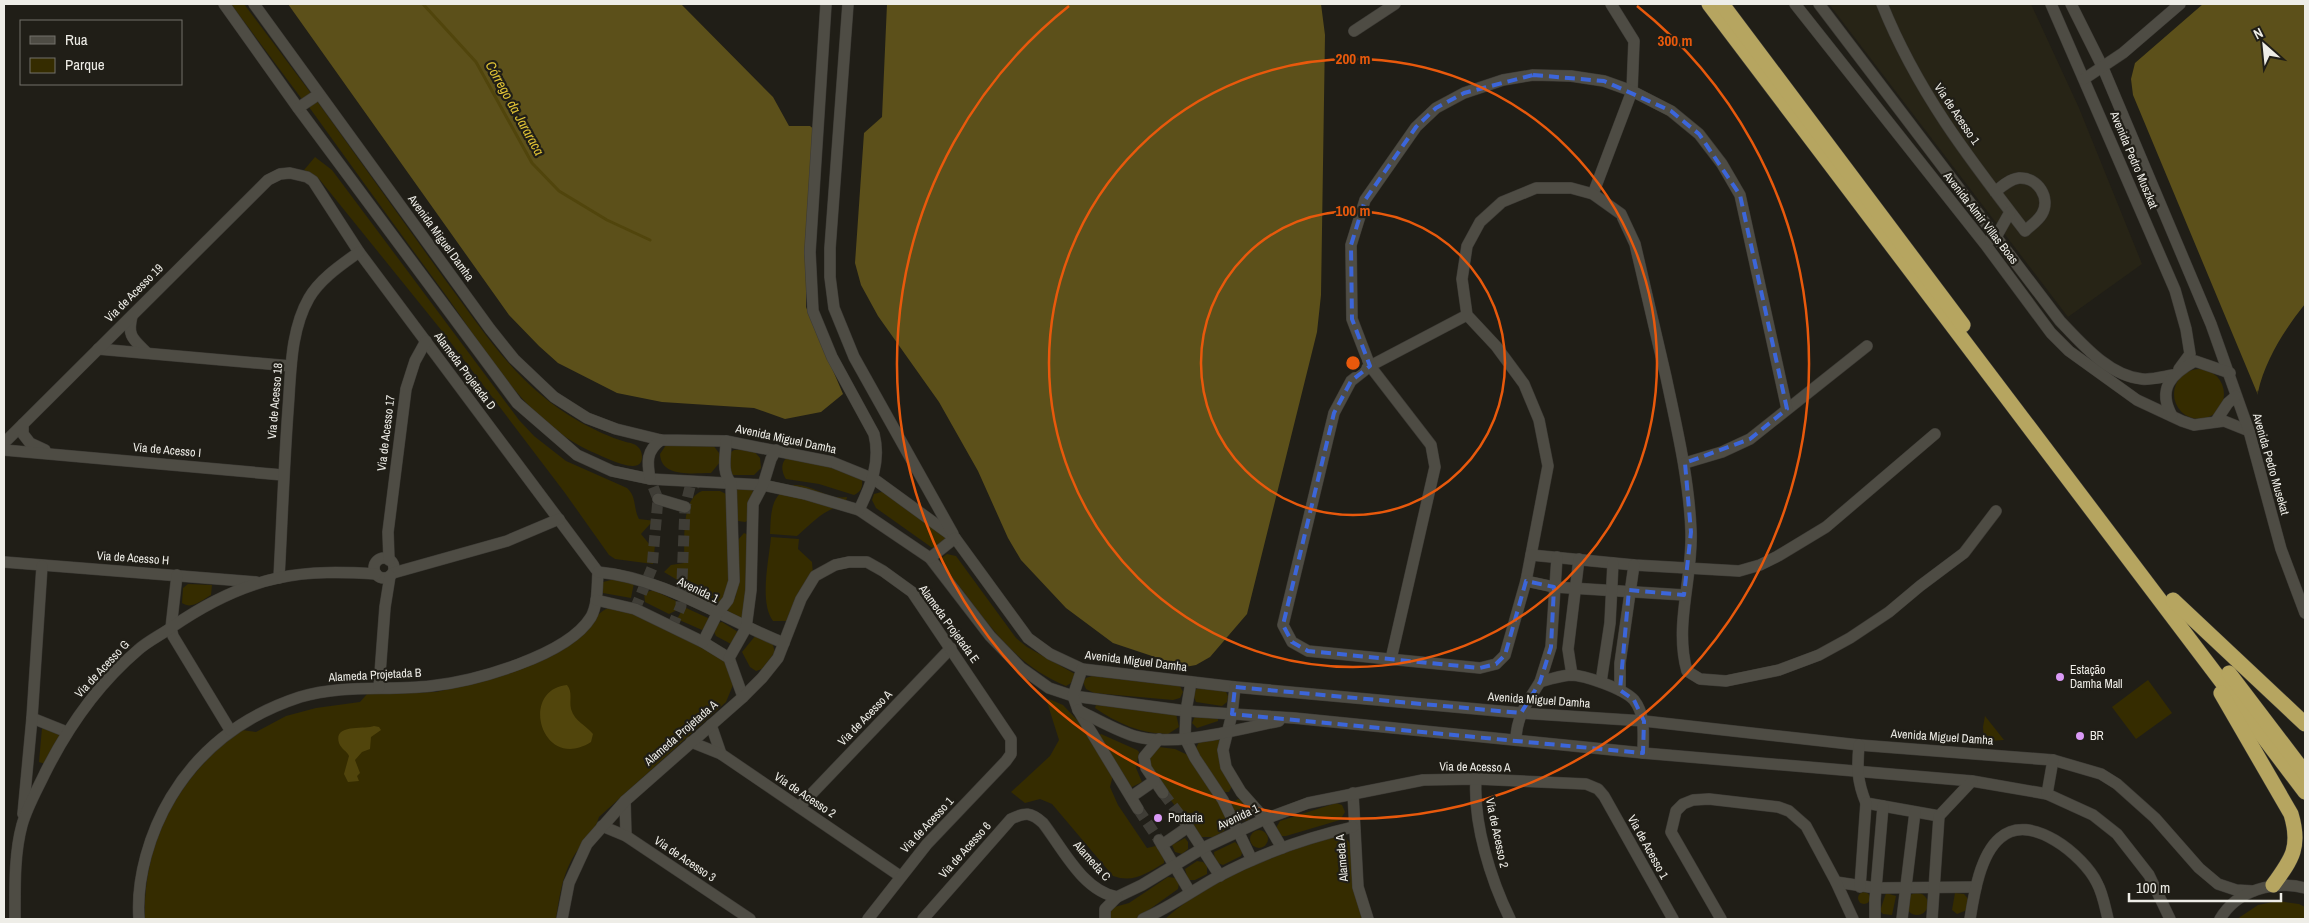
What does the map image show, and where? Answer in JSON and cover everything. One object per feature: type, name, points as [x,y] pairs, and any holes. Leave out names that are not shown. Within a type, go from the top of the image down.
[{"type":"highway","points":[[1709,4],[1899,259],[2305,774]]},
{"type":"highway","points":[[1722,4],[2099,506],[2305,792]]},
{"type":"highway","points":[[2170,603],[2305,724]]},
{"type":"highway","points":[[2170,603],[2291,814],[2296,829],[2297,844],[2289,864],[2274,885]]},
{"type":"street","points":[[224,4],[298,108],[517,402],[577,455],[612,471],[650,479],[764,485],[805,494],[859,510],[930,558],[990,636],[1021,668],[1048,688],[1073,696],[1186,711],[1294,718],[1643,753],[1972,781],[2046,794],[2093,815],[2117,834],[2149,875],[2170,919]]},
{"type":"street","name":"Avenida Miguel Damha","points":[[254,4],[490,329],[514,359],[554,397],[587,418],[616,430],[661,440],[726,441],[776,450],[832,462],[874,479],[955,538],[1028,638],[1050,654],[1082,669],[1235,687],[1521,713],[1644,721],[1859,745],[2053,760],[2101,774],[2117,784],[2155,818],[2199,868],[2218,884],[2236,890],[2253,891]]},
{"type":"street","points":[[826,4],[810,252],[813,311],[832,357],[874,434],[877,446],[874,479],[859,510]]},
{"type":"street","points":[[848,4],[830,248],[830,277],[834,308],[854,357],[955,538],[930,558]]},
{"type":"street","points":[[1354,31],[1394,4]]},
{"type":"street","points":[[1593,194],[1632,91],[1634,41],[1611,4]]},
{"type":"street","name":"Avenida Almir Villas Boas","points":[[1795,4],[1985,244],[2052,333],[2069,351],[2137,400],[2172,416]]},
{"type":"street","name":"Avenida Almir Villas Boas","points":[[1819,4],[2060,321],[2106,364],[2122,374],[2141,379],[2176,372]]},
{"type":"street","name":"Via de Acesso 1","points":[[1882,4],[1906,59],[1922,88],[1944,122],[1995,192],[2010,212],[2025,231],[2042,214],[2045,201],[2041,189],[2032,180],[2019,178],[2007,182],[1995,192]]},
{"type":"street","name":"Avenida Pedro Muszkat","points":[[2052,4],[2175,290],[2186,329],[2190,354],[2176,372]]},
{"type":"street","name":"Avenida Pedro Muszkat","points":[[2071,4],[2103,68],[2211,324]]},
{"type":"street","points":[[2084,79],[2103,68],[2180,4]]},
{"type":"street","points":[[1391,659],[1435,467],[1431,445],[1370,366],[1352,319],[1351,245],[1365,200],[1416,127],[1436,108],[1464,94],[1503,80],[1533,75],[1571,76],[1604,81],[1632,91],[1671,111],[1699,134],[1722,164],[1740,195],[1788,409]]},
{"type":"street","points":[[298,108],[319,94]]},
{"type":"street","name":"Alameda Projetada D","points":[[290,173],[313,181],[359,252],[560,518],[598,572]]},
{"type":"street","name":"Via de Acesso 19","points":[[4,443],[268,180],[280,174],[290,173]]},
{"type":"street","points":[[1467,315],[1370,366],[1351,381],[1334,413],[1283,625],[1292,642],[1308,651],[1480,668],[1496,664],[1505,655],[1526,581],[1548,466],[1539,420],[1524,384],[1496,346],[1467,315],[1462,279],[1467,246],[1480,222],[1502,202],[1536,188],[1571,188],[1593,194],[1621,214],[1635,244],[1685,463],[1691,532],[1690,569],[1684,595],[1682,654],[1687,671],[1700,679],[1714,681],[1779,670],[1819,655],[1850,638],[1889,612],[1964,553],[1996,510]]},
{"type":"street","points":[[1985,244],[1996,237],[2010,212]]},
{"type":"street","name":"Via de Acesso 18","points":[[279,578],[283,475],[291,366],[297,327],[309,298],[321,282],[359,252]]},
{"type":"street","points":[[132,315],[129,328],[132,338],[146,352]]},
{"type":"street","name":"Avenida Pedro Musekat","points":[[2211,324],[2230,373],[2249,431],[2281,549],[2305,613]]},
{"type":"street","name":"Via de Acesso 17","points":[[379,687],[385,607],[384,568],[406,389],[415,361],[426,341]]},
{"type":"street","points":[[1685,463],[1722,452],[1750,439],[1868,346]]},
{"type":"street","points":[[98,349],[291,366]]},
{"type":"street","points":[[2230,373],[2195,361],[2176,372],[2169,380],[2168,409],[2172,416],[2194,425],[2216,420],[2240,426],[2249,431]]},
{"type":"street","points":[[2216,420],[2228,403],[2236,396]]},
{"type":"street","name":"Via de Acesso I","points":[[23,424],[23,434],[48,452]]},
{"type":"street","points":[[1531,555],[1634,565],[1739,571],[1778,556],[1826,527],[1935,434]]},
{"type":"street","points":[[650,479],[648,454],[654,444],[661,440]]},
{"type":"street","points":[[703,642],[728,600],[734,581],[734,529],[731,483],[726,478],[725,471],[726,441]]},
{"type":"street","name":"Via de Acesso I","points":[[4,450],[48,452],[283,475]]},
{"type":"street","points":[[729,658],[746,628],[751,590],[753,504],[764,485],[771,459],[776,450]]},
{"type":"street","points":[[658,499],[684,507]]},
{"type":"street","name":"Via de Acesso G","points":[[15,919],[17,861],[22,826],[36,791],[67,732],[90,700],[139,649],[223,597],[260,583],[279,578],[437,562],[507,541],[560,518]]},
{"type":"street","points":[[734,529],[752,528]]},
{"type":"street","points":[[1516,740],[1516,726],[1521,713],[1540,682],[1551,647],[1557,557]]},
{"type":"street","points":[[1572,675],[1568,649],[1579,559]]},
{"type":"street","name":"Via de Acesso H","points":[[4,562],[260,583]]},
{"type":"street","name":"Alameda Projetada E","points":[[825,570],[848,562],[867,562],[912,592],[1011,739],[1011,754]]},
{"type":"street","points":[[1601,682],[1610,623],[1613,563]]},
{"type":"street","points":[[1620,690],[1620,663],[1634,565]]},
{"type":"street","points":[[22,826],[32,718],[42,566]]},
{"type":"street","name":"Alameda Projetada A","points":[[562,919],[565,899],[574,869],[587,844],[625,801],[743,697],[778,658],[801,598],[815,576],[825,570]]},
{"type":"street","points":[[598,572],[596,600],[635,609],[703,642],[729,658],[743,697]]},
{"type":"street","name":"Avenida 1","points":[[598,572],[646,582],[680,595],[746,628],[784,643]]},
{"type":"street","points":[[176,575],[171,628],[173,636],[230,730]]},
{"type":"street","points":[[1526,581],[1554,587],[1629,590],[1684,595]]},
{"type":"street","name":"Alameda Projetada B","points":[[139,919],[145,858],[162,813],[197,761],[230,730],[278,706],[324,691],[431,686],[490,674],[532,658],[563,643],[580,630],[591,616],[596,600]]},
{"type":"street","points":[[1551,647],[1568,649]]},
{"type":"street","name":"Via de Acesso A","points":[[799,807],[951,648]]},
{"type":"street","points":[[1082,669],[1073,696],[1078,710],[1138,809]]},
{"type":"street","points":[[1540,682],[1556,676],[1572,675],[1601,682],[1620,690],[1634,700],[1644,721],[1643,753]]},
{"type":"street","points":[[1191,682],[1186,711],[1186,738],[1195,758],[1223,800],[1252,860]]},
{"type":"street","points":[[1235,687],[1232,714],[1223,750],[1226,767],[1241,792],[1265,819],[1282,848]]},
{"type":"street","points":[[1078,710],[1134,736],[1159,739],[1186,738],[1294,718]]},
{"type":"street","points":[[32,718],[67,732]]},
{"type":"street","points":[[711,725],[721,754]]},
{"type":"street","points":[[1159,739],[1144,757],[1146,768],[1163,793]]},
{"type":"street","name":"Via de Acesso 2","points":[[692,742],[721,754],[900,876]]},
{"type":"street","points":[[1859,745],[1857,770],[1859,785],[1866,803],[1860,887]]},
{"type":"street","name":"Via de Acesso 1","points":[[868,919],[927,844],[1011,754]]},
{"type":"street","points":[[2046,794],[2053,760]]},
{"type":"street","name":"Via de Acesso A","points":[[1353,793],[1423,780],[1476,779],[1586,784],[1598,788]]},
{"type":"street","name":"Via de Acesso 2","points":[[1476,779],[1475,798],[1486,857],[1498,896],[1510,919]]},
{"type":"street","points":[[1131,797],[1154,781]]},
{"type":"street","points":[[1932,919],[1939,816],[1972,781]]},
{"type":"street","name":"Via de Acesso 1","points":[[1598,788],[1673,919]]},
{"type":"street","points":[[1223,800],[1241,792]]},
{"type":"street","name":"Avenida 1","points":[[1117,897],[1203,848],[1265,819],[1308,803],[1353,793]]},
{"type":"street","name":"Alameda A","points":[[1353,793],[1353,827],[1358,886],[1368,919]]},
{"type":"street","points":[[1721,919],[1671,832],[1676,811],[1683,804],[1693,800],[1709,799],[1768,806],[1789,811],[1806,826],[1836,882],[1853,919]]},
{"type":"street","points":[[625,801],[626,836]]},
{"type":"street","points":[[1866,803],[1939,816]]},
{"type":"street","points":[[1875,919],[1883,806]]},
{"type":"street","points":[[1902,919],[1915,812]]},
{"type":"street","name":"Via de Acesso 6","points":[[923,919],[1011,819],[1024,813],[1035,815]]},
{"type":"street","name":"Alameda C","points":[[1035,815],[1088,881],[1102,893],[1117,897]]},
{"type":"street","points":[[1190,892],[1160,842],[1186,825],[1220,876]]},
{"type":"street","name":"Via de Acesso 3","points":[[602,826],[626,836],[750,919]]},
{"type":"street","points":[[1143,919],[1252,860],[1312,836],[1353,827]]},
{"type":"street","points":[[1970,919],[1976,887],[1990,848],[2001,836],[2025,830],[2040,832],[2076,856],[2088,868],[2097,882],[2108,919]]},
{"type":"street","points":[[1836,882],[1876,888],[1933,889],[1976,887]]},
{"type":"street","points":[[2220,919],[2236,901],[2253,891],[2274,885],[2294,885],[2305,888]]},
{"type":"street","points":[[1105,919],[1105,909],[1117,897]]},
{"type":"highlighted area","points":[[1533,75],[1604,81],[1671,111],[1699,134],[1740,195],[1787,409],[1750,439],[1685,463],[1691,532],[1684,595],[1629,590],[1620,690],[1634,700],[1644,721],[1643,753],[1232,714],[1235,687],[1521,713],[1540,682],[1551,647],[1554,587],[1526,581],[1505,655],[1496,664],[1480,668],[1308,651],[1292,642],[1283,625],[1334,413],[1351,381],[1370,366],[1352,319],[1351,245],[1365,200],[1416,127],[1436,108],[1464,93]]},
{"type":"shaded area","points":[[288,4],[681,4],[773,97],[789,126],[810,126],[817,132],[806,239],[806,307],[843,394],[821,412],[785,419],[754,408],[662,402],[617,393],[558,363],[509,315]]},
{"type":"shaded area","points":[[887,4],[1321,4],[1325,35],[1321,295],[1317,332],[1247,614],[1210,657],[1196,665],[1185,667],[1113,643],[1066,608],[1021,560],[1008,538],[978,471],[939,402],[878,316],[861,285],[855,263],[864,133],[882,117]]},
{"type":"shaded area","points":[[1829,4],[2031,4],[2079,108],[2142,264],[2068,317]]},
{"type":"shaded area","points":[[2203,4],[2305,4],[2305,304],[2283,334],[2265,368],[2258,392],[2257,390],[2258,395],[2133,95],[2131,79],[2135,63]]},
{"type":"shaded area","points":[[567,685],[570,691],[570,706],[573,713],[593,734],[591,742],[574,749],[560,747],[549,739],[542,727],[540,713],[543,700],[552,690]]},
{"type":"shaded area","points":[[379,727],[381,730],[371,737],[370,749],[362,752],[355,760],[360,773],[357,776],[359,781],[348,782],[344,774],[349,756],[340,745],[338,737],[341,732],[351,728]]},
{"type":"green space","points":[[231,4],[244,4],[313,96],[304,102]]},
{"type":"green space","points":[[317,101],[490,341],[521,377],[558,408],[580,422],[614,438],[632,443],[641,451],[641,462],[632,466],[625,465],[590,451],[567,438],[526,403],[492,361],[309,107]]},
{"type":"green space","points":[[315,157],[332,170],[519,420],[534,436],[566,461],[627,488],[634,499],[639,519],[656,521],[657,523],[650,524],[641,534],[650,545],[655,545],[653,564],[615,559],[609,555],[565,493],[442,331],[320,180],[304,170]]},
{"type":"green space","points":[[2204,369],[2217,376],[2223,384],[2223,404],[2217,412],[2209,418],[2194,419],[2181,412],[2175,404],[2174,389],[2181,376],[2189,370]]},
{"type":"green space","points":[[666,445],[713,445],[719,453],[720,462],[711,473],[672,471],[662,462],[660,454]]},
{"type":"green space","points":[[752,449],[760,458],[761,468],[754,475],[733,475],[729,470],[731,452],[734,450]]},
{"type":"green space","points":[[792,455],[859,476],[862,479],[861,489],[854,495],[819,484],[786,479],[782,468],[786,459]]},
{"type":"green space","points":[[794,485],[801,485],[833,496],[847,497],[845,505],[831,509],[797,536],[770,534],[773,505],[776,498],[780,493]]},
{"type":"green space","points":[[737,488],[751,488],[754,493],[747,521],[745,522],[738,521],[735,513],[733,500]]},
{"type":"green space","points":[[702,491],[720,491],[728,495],[730,587],[722,601],[714,604],[690,593],[684,579],[679,581],[664,572],[671,565],[684,563],[684,534],[687,512],[695,496]]},
{"type":"green space","points":[[885,491],[945,537],[945,541],[937,549],[931,547],[876,508],[872,500],[874,494]]},
{"type":"green space","points":[[744,533],[751,536],[743,619],[728,612],[727,609],[736,596],[737,541]]},
{"type":"green space","points":[[771,537],[799,539],[798,549],[812,562],[813,575],[790,621],[773,621],[766,603],[766,580]]},
{"type":"green space","points":[[947,554],[956,556],[1016,638],[1027,647],[1075,674],[1071,683],[1066,686],[1033,668],[1006,644],[943,566],[940,559]]},
{"type":"green space","points":[[615,579],[634,583],[631,598],[603,593],[601,590],[603,582]]},
{"type":"green space","points":[[188,584],[212,585],[211,595],[197,604],[186,605],[182,603],[183,588]]},
{"type":"green space","points":[[653,590],[676,601],[677,610],[669,614],[645,602],[644,593]]},
{"type":"green space","points":[[611,607],[618,607],[725,657],[733,685],[726,702],[599,817],[594,829],[576,853],[566,873],[561,888],[556,919],[145,919],[150,863],[158,837],[169,812],[183,789],[200,767],[220,747],[242,730],[256,732],[286,716],[316,708],[360,702],[367,694],[436,692],[507,674],[574,642],[600,613]]},
{"type":"green space","points":[[684,607],[708,618],[711,623],[702,630],[677,619]]},
{"type":"green space","points":[[722,622],[738,632],[731,644],[716,636],[714,632],[718,623]]},
{"type":"green space","points":[[756,635],[772,642],[775,652],[762,669],[756,671],[750,667],[742,652]]},
{"type":"green space","points":[[1092,676],[1180,686],[1183,692],[1180,698],[1173,700],[1094,693],[1086,689],[1083,682],[1086,678]]},
{"type":"green space","points":[[2148,680],[2172,713],[2136,739],[2112,707]]},
{"type":"green space","points":[[1200,687],[1225,690],[1228,696],[1227,702],[1222,706],[1196,702],[1194,697],[1195,690]]},
{"type":"green space","points":[[1049,699],[1063,705],[1079,722],[1113,775],[1110,787],[1118,805],[1147,848],[1160,845],[1164,855],[1164,863],[1145,874],[1133,878],[1113,876],[1052,804],[1040,799],[1025,803],[1011,792],[1050,756],[1059,740],[1047,702]]},
{"type":"green space","points":[[1096,705],[1176,714],[1179,727],[1168,734],[1139,730],[1112,718],[1095,708]]},
{"type":"green space","points":[[1195,716],[1218,718],[1218,721],[1197,728],[1192,723]]},
{"type":"green space","points":[[1985,716],[2004,740],[1987,741],[1984,738]]},
{"type":"green space","points":[[42,728],[58,733],[60,737],[48,765],[39,762]]},
{"type":"green space","points":[[1101,734],[1139,752],[1136,768],[1142,782],[1130,788],[1098,736]]},
{"type":"green space","points":[[1218,739],[1221,741],[1233,784],[1229,792],[1225,792],[1222,789],[1195,750],[1199,742]]},
{"type":"green space","points":[[1159,747],[1175,749],[1190,756],[1229,815],[1224,831],[1214,837],[1197,837],[1153,775],[1148,757]]},
{"type":"green space","points":[[1238,799],[1241,800],[1250,814],[1249,820],[1240,822],[1231,807],[1233,802]]},
{"type":"green space","points":[[1336,803],[1342,805],[1345,812],[1340,820],[1286,836],[1281,836],[1276,828],[1280,821]]},
{"type":"green space","points":[[1255,830],[1263,830],[1268,835],[1266,846],[1255,848],[1250,843],[1250,835]]},
{"type":"green space","points":[[1340,835],[1345,837],[1352,846],[1365,919],[1165,919],[1210,886],[1244,868],[1300,844]]},
{"type":"green space","points":[[1185,838],[1188,842],[1188,849],[1182,854],[1175,852],[1172,845]]},
{"type":"green space","points":[[1235,842],[1243,850],[1241,856],[1223,865],[1215,862],[1214,852]]},
{"type":"green space","points":[[1197,861],[1203,862],[1207,866],[1207,874],[1195,880],[1188,880],[1185,869]]},
{"type":"green space","points":[[1168,877],[1176,878],[1179,883],[1178,889],[1136,919],[1106,919],[1111,908],[1129,903]]},
{"type":"green space","points":[[1864,892],[1870,898],[1864,904],[1858,898]]},
{"type":"green space","points":[[1886,893],[1896,896],[1892,915],[1883,914],[1880,911]]},
{"type":"green space","points":[[1917,893],[1927,900],[1928,904],[1921,914],[1917,915],[1907,908],[1906,904],[1913,894]]},
{"type":"green space","points":[[1955,893],[1964,894],[1969,900],[1967,910],[1957,914],[1952,910]]},
{"type":"green space","points":[[2278,901],[2299,904],[2305,907],[2305,919],[2237,919],[2258,905]]},
{"type":"waterway","name":"Córrego da Jararaca","points":[[423,4],[476,62],[532,163],[559,191],[607,220],[650,240]]},
{"type":"tunnel","points":[[635,609],[652,568],[658,499],[650,479]]},
{"type":"tunnel","points":[[672,627],[681,606],[685,507],[690,487],[698,482]]},
{"type":"tunnel","points":[[1163,793],[1185,822]]},
{"type":"tunnel","points":[[1138,809],[1159,840]]},
{"type":"place","name":"Estação Damha Mall","points":[[2060,677]]},
{"type":"place","name":"BR","points":[[2080,736]]},
{"type":"place","name":"Portaria","points":[[1158,818]]}]
